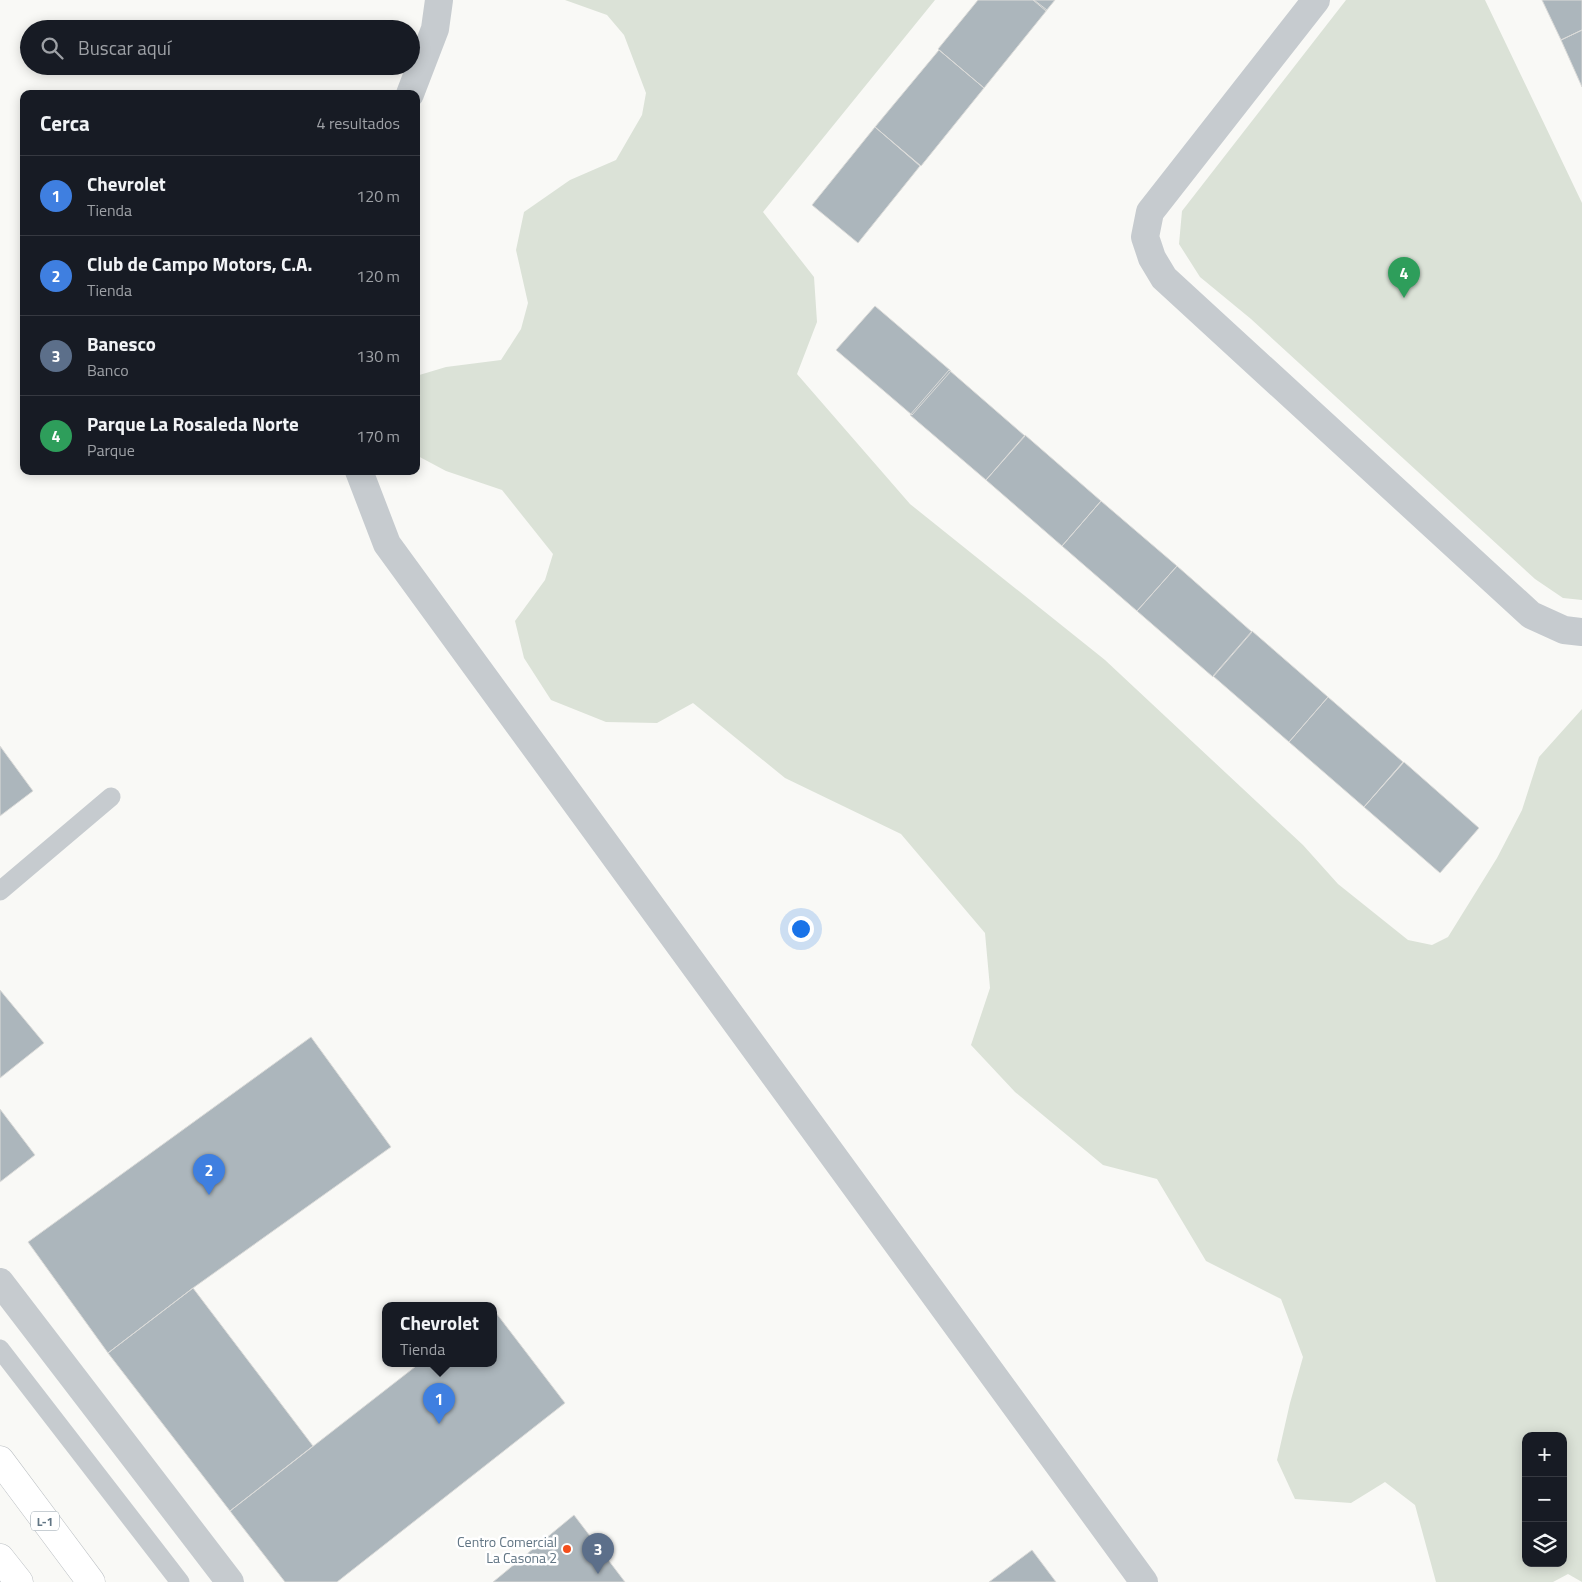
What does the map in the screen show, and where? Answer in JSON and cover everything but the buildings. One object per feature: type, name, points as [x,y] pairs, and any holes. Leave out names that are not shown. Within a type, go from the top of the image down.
[{"type":"main road","name":"L-1","points":[[0,1460],[90,1582]]},
{"type":"main road","points":[[0,1558],[18,1582]]},
{"type":"street","points":[[420,68],[435,29],[439,0]]},
{"type":"street","points":[[1316,0],[1150,212],[1145,237],[1152,258],[1164,278],[1531,615],[1564,630],[1582,632]]},
{"type":"street","points":[[412,90],[417,75]]},
{"type":"street","points":[[361,475],[387,544],[1144,1582]]},
{"type":"street","points":[[0,1282],[230,1582]]},
{"type":"lane","points":[[0,891],[111,796]]},
{"type":"lane","points":[[0,1350],[180,1582]]},
{"type":"shaded area","points":[[565,0],[935,0],[763,212],[814,277],[817,322],[797,374],[910,504],[1105,660],[1303,845],[1338,884],[1408,940],[1432,945],[1448,937],[1497,858],[1522,810],[1539,757],[1582,709],[1582,1582],[1568,1574],[1553,1582],[1436,1582],[1415,1505],[1385,1482],[1351,1503],[1295,1499],[1277,1460],[1303,1357],[1281,1299],[1206,1261],[1157,1179],[1103,1165],[1015,1092],[971,1045],[990,988],[985,933],[901,834],[785,778],[693,703],[657,723],[606,722],[551,700],[524,658],[515,621],[545,580],[553,554],[502,490],[446,471],[420,457],[420,375],[446,367],[501,360],[521,329],[528,303],[516,250],[524,212],[570,180],[616,160],[642,115],[646,93],[624,35],[607,15]]},
{"type":"shaded area","points":[[1346,0],[1485,0],[1582,203],[1582,600],[1563,598],[1535,579],[1251,319],[1200,277],[1179,244],[1182,211]]},
{"type":"place","name":"Parque La Rosaleda Norte","points":[[1404,298]]},
{"type":"place","name":"Club de Campo Motors, C.A.","points":[[209,1195]]},
{"type":"place","name":"Chevrolet","points":[[439,1424]]},
{"type":"place","name":"Centro Comercial La Casona 2","points":[[567,1549]]},
{"type":"place","name":"Banesco","points":[[598,1574]]}]
